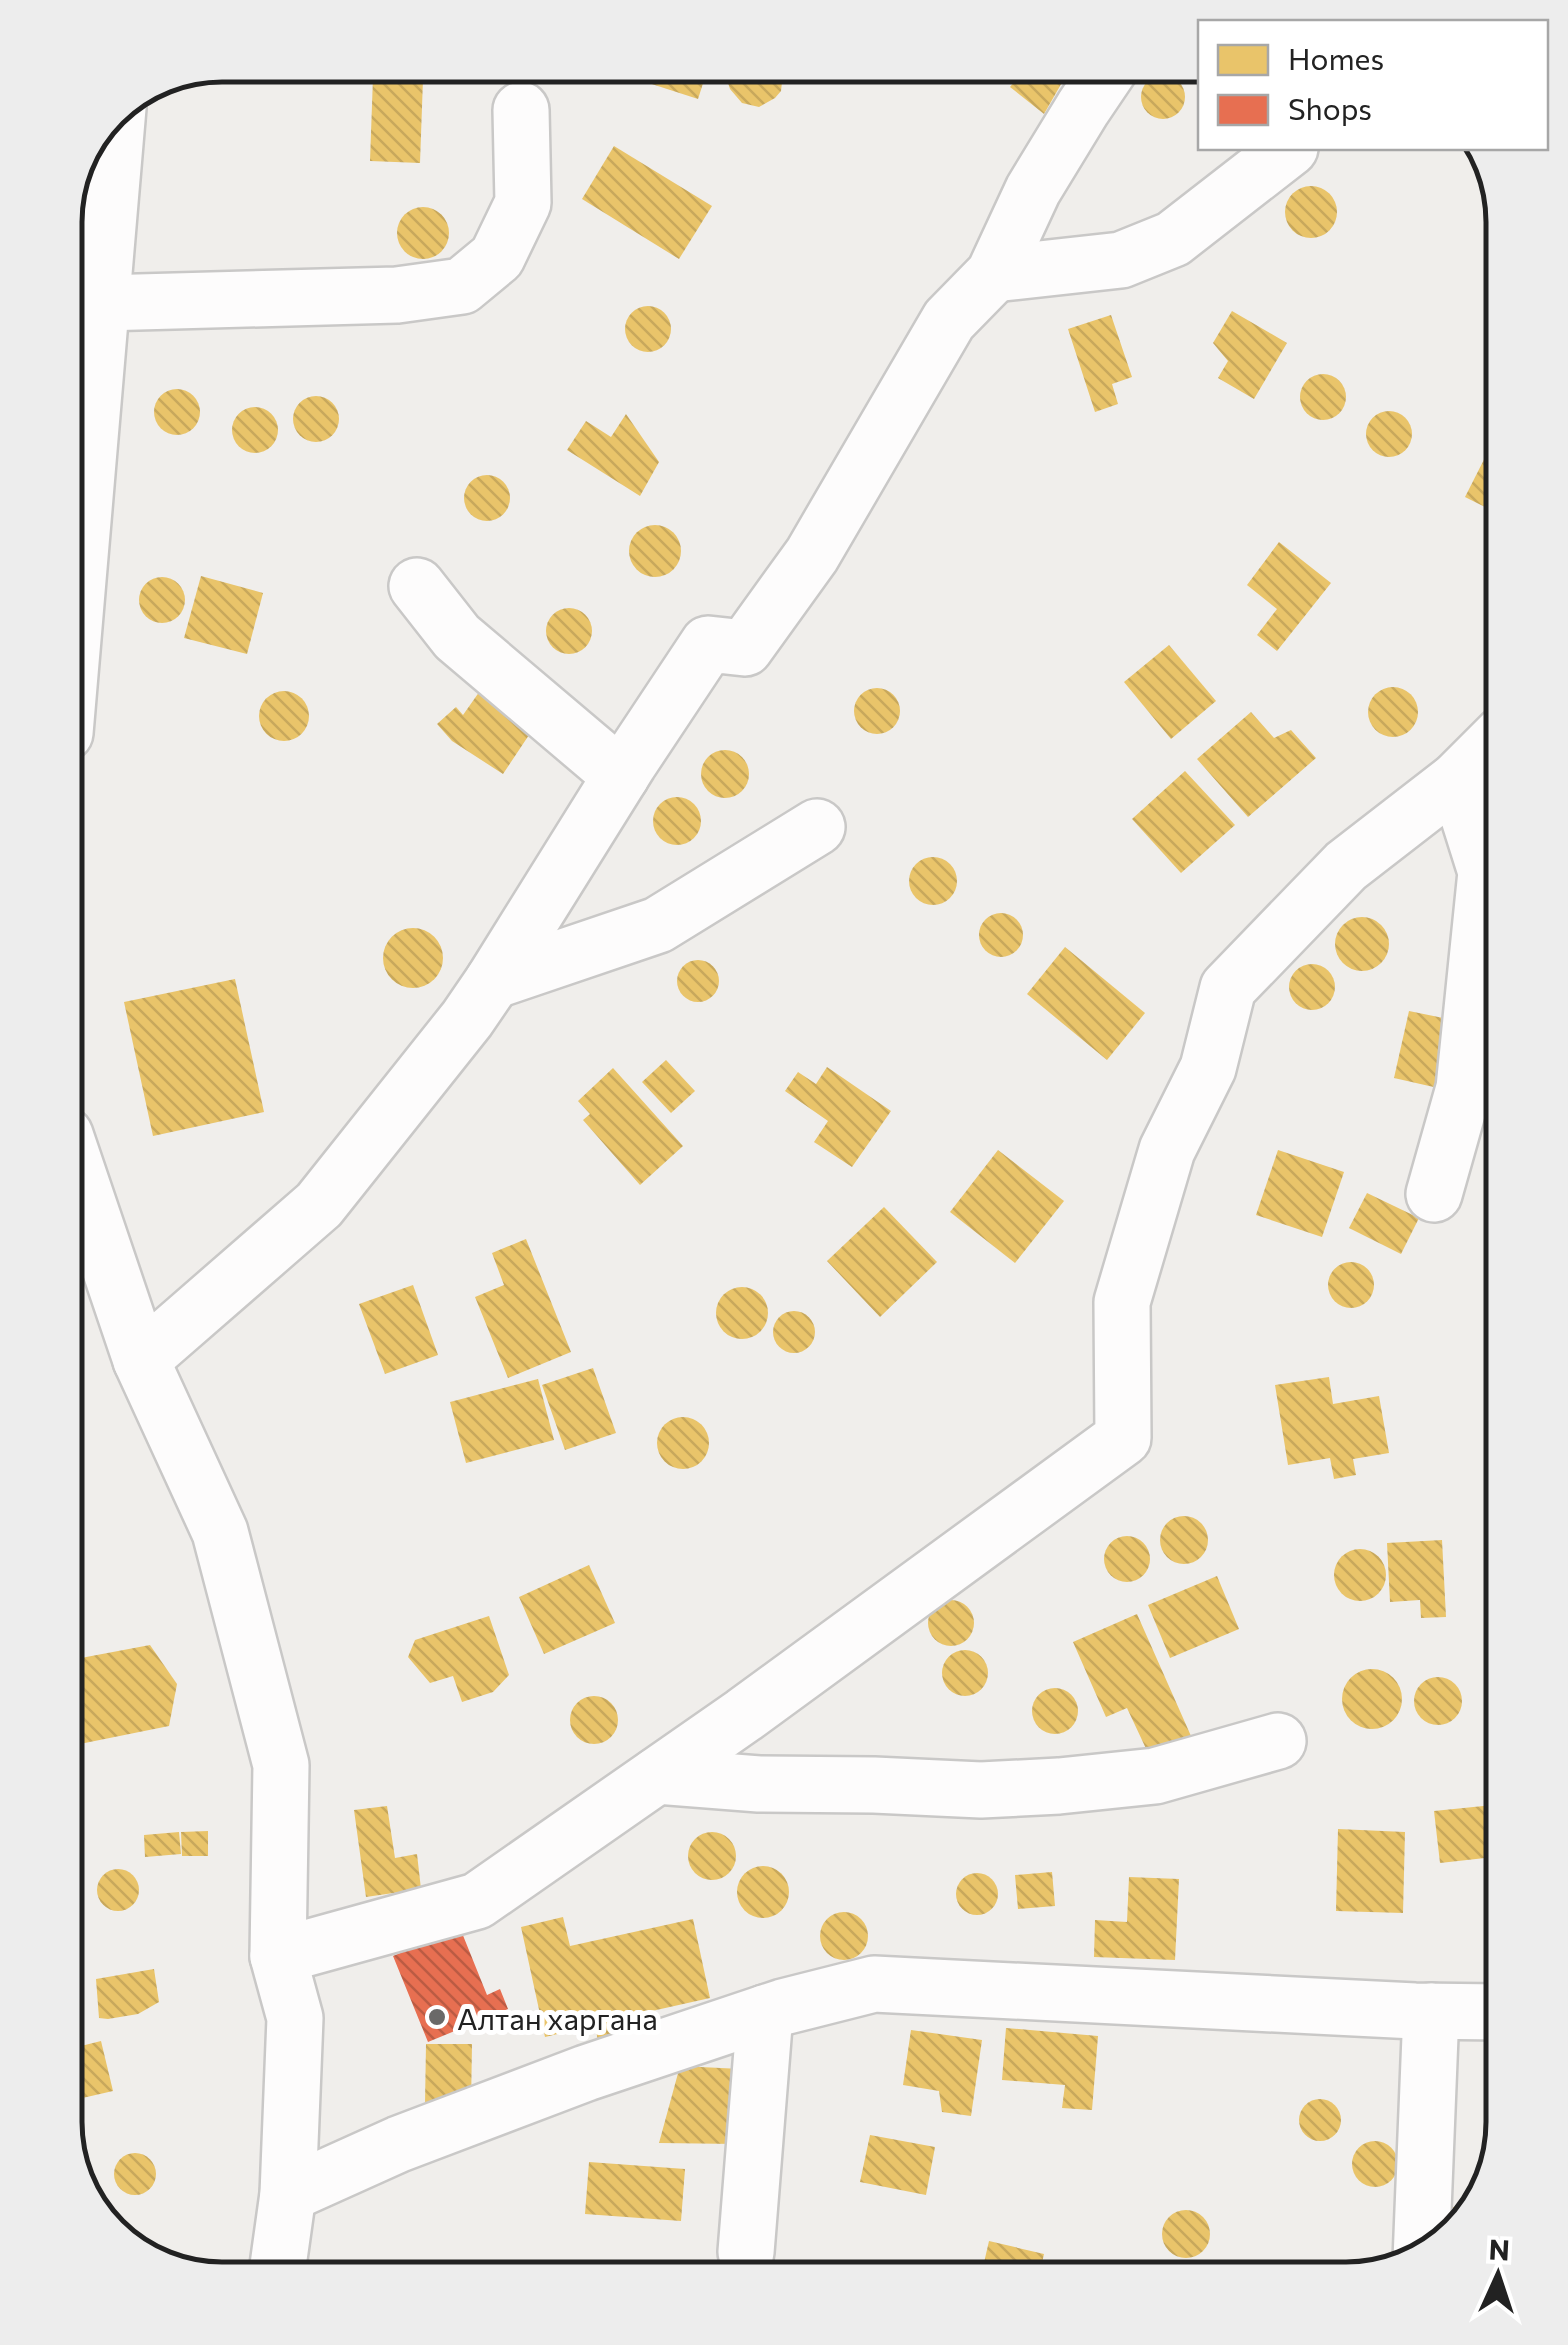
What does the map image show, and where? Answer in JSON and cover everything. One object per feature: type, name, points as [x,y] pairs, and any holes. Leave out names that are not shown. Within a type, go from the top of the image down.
[{"type":"street","points":[[141,1360],[318,1204],[467,1019],[708,644],[745,648],[812,555],[950,320],[994,274],[1033,190],[1100,83]]},
{"type":"street","points":[[102,303],[397,295],[462,286],[497,257],[523,203],[521,110]]},
{"type":"street","points":[[83,526],[116,133]]},
{"type":"street","points":[[994,274],[1121,260],[1173,239],[1287,150]]},
{"type":"street","points":[[417,586],[457,637],[621,776]]},
{"type":"street","points":[[278,1956],[477,1902],[744,1715],[1123,1438],[1122,1302],[1167,1150],[1208,1068],[1228,988],[1346,866],[1457,780],[1486,751]]},
{"type":"street","points":[[1434,1194],[1464,1088],[1486,872],[1457,780]]},
{"type":"street","points":[[493,981],[658,925],[816,827]]},
{"type":"street","points":[[82,1188],[141,1360],[220,1532],[281,1765],[278,1956],[294,2018],[288,2194],[279,2262]]},
{"type":"street","points":[[656,1776],[759,1784],[981,1790],[1059,1786],[1154,1776],[1278,1741]]},
{"type":"street","points":[[288,2194],[399,2144],[586,2073],[765,2013],[874,1984],[1486,2012]]},
{"type":"street","points":[[1422,2240],[1432,2010]]},
{"type":"street","points":[[746,2252],[765,2013]]},
{"type":"building: Homes","points":[[373,82],[423,82],[420,163],[370,161]]},
{"type":"building: Homes","points":[[647,82],[703,82],[698,99]]},
{"type":"building: Homes","points":[[728,82],[782,82],[775,98],[759,107],[742,103]]},
{"type":"building: Homes","points":[[1014,83],[1062,83],[1044,114],[1010,87]]},
{"type":"building: Homes","points":[[1146,83],[1180,83],[1184,106],[1172,118],[1154,118],[1142,106]]},
{"type":"building: Homes","points":[[614,146],[712,206],[679,259],[582,199]]},
{"type":"building: Homes","points":[[1311,186],[1330,193],[1337,212],[1330,231],[1311,238],[1292,231],[1285,212],[1292,193]]},
{"type":"building: Homes","points":[[423,207],[442,214],[449,233],[442,252],[423,259],[404,252],[397,233],[404,214]]},
{"type":"building: Homes","points":[[648,306],[664,313],[671,329],[664,345],[648,352],[632,345],[625,329],[632,313]]},
{"type":"building: Homes","points":[[1232,311],[1287,343],[1254,399],[1218,378],[1228,361],[1213,343]]},
{"type":"building: Homes","points":[[1111,315],[1132,377],[1112,384],[1118,404],[1095,412],[1068,329]]},
{"type":"building: Homes","points":[[1323,374],[1339,381],[1346,397],[1339,413],[1323,420],[1307,413],[1300,397],[1307,381]]},
{"type":"building: Homes","points":[[177,389],[193,396],[200,412],[193,428],[177,435],[161,428],[154,412],[161,396]]},
{"type":"building: Homes","points":[[316,396],[332,403],[339,419],[332,435],[316,442],[300,435],[293,419],[300,403]]},
{"type":"building: Homes","points":[[255,407],[271,414],[278,430],[271,446],[255,453],[239,446],[232,430],[239,414]]},
{"type":"building: Homes","points":[[1389,411],[1405,418],[1412,434],[1405,450],[1389,457],[1373,450],[1366,434],[1373,418]]},
{"type":"building: Homes","points":[[626,414],[659,462],[640,496],[567,450],[586,421],[611,437]]},
{"type":"building: Homes","points":[[1486,456],[1486,508],[1465,497]]},
{"type":"building: Homes","points":[[487,475],[503,482],[510,498],[503,514],[487,521],[471,514],[464,498],[471,482]]},
{"type":"building: Homes","points":[[655,525],[673,533],[681,551],[673,569],[655,577],[637,569],[629,551],[637,533]]},
{"type":"building: Homes","points":[[1279,542],[1331,583],[1277,651],[1257,635],[1277,609],[1247,585]]},
{"type":"building: Homes","points":[[201,576],[263,593],[247,654],[184,638]]},
{"type":"building: Homes","points":[[162,577],[178,584],[185,600],[178,616],[162,623],[146,616],[139,600],[146,584]]},
{"type":"building: Homes","points":[[569,608],[585,615],[592,631],[585,647],[569,654],[553,647],[546,631],[553,615]]},
{"type":"building: Homes","points":[[1169,645],[1216,701],[1171,739],[1124,682]]},
{"type":"building: Homes","points":[[1393,687],[1411,694],[1418,712],[1411,730],[1393,737],[1375,730],[1368,712],[1375,694]]},
{"type":"building: Homes","points":[[482,688],[537,723],[503,774],[452,741],[437,724],[456,707],[463,715]]},
{"type":"building: Homes","points":[[877,688],[893,695],[900,711],[893,727],[877,734],[861,727],[854,711],[861,695]]},
{"type":"building: Homes","points":[[284,691],[301,699],[309,716],[301,733],[284,741],[267,733],[259,716],[267,699]]},
{"type":"building: Homes","points":[[1251,712],[1274,738],[1291,730],[1316,758],[1248,817],[1197,759]]},
{"type":"building: Homes","points":[[725,750],[742,757],[749,774],[742,791],[725,798],[708,791],[701,774],[708,757]]},
{"type":"building: Homes","points":[[1185,771],[1235,825],[1181,873],[1132,819]]},
{"type":"building: Homes","points":[[677,797],[694,804],[701,821],[694,838],[677,845],[660,838],[653,821],[660,804]]},
{"type":"building: Homes","points":[[933,857],[950,864],[957,881],[950,898],[933,905],[916,898],[909,881],[916,864]]},
{"type":"building: Homes","points":[[1001,913],[1017,919],[1023,935],[1017,951],[1001,957],[985,951],[979,935],[985,919]]},
{"type":"building: Homes","points":[[1362,917],[1381,925],[1389,944],[1381,963],[1362,971],[1343,963],[1335,944],[1343,925]]},
{"type":"building: Homes","points":[[413,928],[434,937],[443,958],[434,979],[413,988],[392,979],[383,958],[392,937]]},
{"type":"building: Homes","points":[[1065,947],[1145,1013],[1107,1060],[1027,994]]},
{"type":"building: Homes","points":[[698,960],[713,966],[719,981],[713,996],[698,1002],[683,996],[677,981],[683,966]]},
{"type":"building: Homes","points":[[1312,964],[1328,971],[1335,987],[1328,1003],[1312,1010],[1296,1003],[1289,987],[1296,971]]},
{"type":"building: Homes","points":[[235,979],[264,1112],[153,1136],[124,1002]]},
{"type":"building: Homes","points":[[1409,1011],[1453,1020],[1438,1088],[1394,1078]]},
{"type":"building: Homes","points":[[666,1060],[695,1091],[671,1113],[642,1082]]},
{"type":"building: Homes","points":[[827,1067],[891,1111],[852,1167],[814,1142],[828,1121],[785,1091],[798,1072],[816,1084]]},
{"type":"building: Homes","points":[[613,1068],[683,1146],[640,1185],[583,1120],[590,1114],[578,1101]]},
{"type":"building: Homes","points":[[998,1150],[1064,1201],[1015,1263],[950,1212]]},
{"type":"building: Homes","points":[[1278,1150],[1344,1172],[1322,1237],[1256,1215]]},
{"type":"building: Homes","points":[[1367,1193],[1419,1218],[1401,1254],[1349,1228]]},
{"type":"building: Homes","points":[[884,1207],[937,1262],[880,1317],[827,1261]]},
{"type":"building: Homes","points":[[526,1239],[571,1352],[508,1378],[475,1297],[504,1285],[492,1253]]},
{"type":"building: Homes","points":[[1351,1262],[1368,1268],[1374,1285],[1368,1302],[1351,1308],[1334,1302],[1328,1285],[1334,1268]]},
{"type":"building: Homes","points":[[413,1285],[438,1355],[385,1374],[359,1304]]},
{"type":"building: Homes","points":[[742,1287],[761,1294],[768,1313],[761,1332],[742,1339],[723,1332],[716,1313],[723,1294]]},
{"type":"building: Homes","points":[[794,1311],[809,1317],[815,1332],[809,1347],[794,1353],[779,1347],[773,1332],[779,1317]]},
{"type":"building: Homes","points":[[593,1368],[616,1433],[565,1450],[542,1385]]},
{"type":"building: Homes","points":[[1329,1377],[1333,1404],[1379,1396],[1389,1453],[1353,1459],[1356,1475],[1334,1479],[1330,1458],[1288,1465],[1275,1385]]},
{"type":"building: Homes","points":[[538,1379],[554,1440],[466,1463],[450,1402]]},
{"type":"building: Homes","points":[[683,1417],[702,1424],[709,1443],[702,1462],[683,1469],[664,1462],[657,1443],[664,1424]]},
{"type":"building: Homes","points":[[1184,1516],[1201,1523],[1208,1540],[1201,1557],[1184,1564],[1167,1557],[1160,1540],[1167,1523]]},
{"type":"building: Homes","points":[[1127,1536],[1143,1543],[1150,1559],[1143,1575],[1127,1582],[1111,1575],[1104,1559],[1111,1543]]},
{"type":"building: Homes","points":[[1442,1540],[1446,1617],[1421,1618],[1420,1600],[1390,1602],[1387,1543]]},
{"type":"building: Homes","points":[[1360,1549],[1378,1557],[1386,1575],[1378,1593],[1360,1601],[1342,1593],[1334,1575],[1342,1557]]},
{"type":"building: Homes","points":[[589,1565],[615,1623],[544,1654],[519,1597]]},
{"type":"building: Homes","points":[[1217,1576],[1239,1629],[1170,1658],[1148,1605]]},
{"type":"building: Homes","points":[[951,1600],[967,1607],[974,1623],[967,1639],[951,1646],[935,1639],[928,1623],[935,1607]]},
{"type":"building: Homes","points":[[1137,1614],[1191,1736],[1149,1755],[1127,1708],[1106,1717],[1073,1642]]},
{"type":"building: Homes","points":[[489,1616],[509,1675],[493,1692],[462,1702],[453,1676],[430,1683],[408,1657],[415,1640]]},
{"type":"building: Homes","points":[[150,1645],[177,1684],[169,1726],[82,1744],[82,1658]]},
{"type":"building: Homes","points":[[965,1650],[981,1657],[988,1673],[981,1689],[965,1696],[949,1689],[942,1673],[949,1657]]},
{"type":"building: Homes","points":[[1372,1669],[1393,1678],[1402,1699],[1393,1720],[1372,1729],[1351,1720],[1342,1699],[1351,1678]]},
{"type":"building: Homes","points":[[1438,1677],[1455,1684],[1462,1701],[1455,1718],[1438,1725],[1421,1718],[1414,1701],[1421,1684]]},
{"type":"building: Homes","points":[[1055,1688],[1071,1695],[1078,1711],[1071,1727],[1055,1734],[1039,1727],[1032,1711],[1039,1695]]},
{"type":"building: Homes","points":[[594,1696],[611,1703],[618,1720],[611,1737],[594,1744],[577,1737],[570,1720],[577,1703]]},
{"type":"building: Homes","points":[[387,1806],[395,1858],[417,1854],[421,1889],[366,1897],[354,1810]]},
{"type":"building: Homes","points":[[1486,1806],[1486,1858],[1440,1863],[1434,1811]]},
{"type":"building: Homes","points":[[1338,1829],[1405,1832],[1403,1913],[1336,1911]]},
{"type":"building: Homes","points":[[208,1831],[208,1856],[182,1856],[181,1832]]},
{"type":"building: Homes","points":[[179,1832],[181,1854],[145,1857],[144,1835]]},
{"type":"building: Homes","points":[[712,1832],[729,1839],[736,1856],[729,1873],[712,1880],[695,1873],[688,1856],[695,1839]]},
{"type":"building: Homes","points":[[763,1866],[781,1874],[789,1892],[781,1910],[763,1918],[745,1910],[737,1892],[745,1874]]},
{"type":"building: Homes","points":[[118,1869],[133,1875],[139,1890],[133,1905],[118,1911],[103,1905],[97,1890],[103,1875]]},
{"type":"building: Homes","points":[[1052,1872],[1055,1906],[1018,1909],[1015,1875]]},
{"type":"building: Homes","points":[[977,1873],[992,1879],[998,1894],[992,1909],[977,1915],[962,1909],[956,1894],[962,1879]]},
{"type":"building: Homes","points":[[1129,1877],[1179,1879],[1175,1960],[1094,1957],[1095,1920],[1127,1922]]},
{"type":"building: Homes","points":[[844,1912],[861,1919],[868,1936],[861,1953],[844,1960],[827,1953],[820,1936],[827,1919]]},
{"type":"building: Homes","points":[[563,1917],[570,1946],[693,1919],[710,1998],[634,2015],[638,2032],[598,2041],[595,2025],[545,2037],[521,1927]]},
{"type":"building: Homes","points":[[154,1969],[159,2002],[138,2014],[99,2018],[96,1979]]},
{"type":"building: Homes","points":[[1006,2028],[1098,2036],[1092,2110],[1062,2108],[1065,2085],[1002,2080]]},
{"type":"building: Homes","points":[[911,2030],[982,2040],[971,2116],[942,2112],[939,2091],[903,2085]]},
{"type":"building: Homes","points":[[101,2041],[113,2091],[82,2098],[82,2046]]},
{"type":"building: Homes","points":[[426,2044],[472,2044],[471,2105],[425,2104]]},
{"type":"building: Homes","points":[[680,2066],[741,2069],[737,2144],[659,2143]]},
{"type":"building: Homes","points":[[1320,2099],[1335,2105],[1341,2120],[1335,2135],[1320,2141],[1305,2135],[1299,2120],[1305,2105]]},
{"type":"building: Homes","points":[[870,2135],[935,2147],[926,2195],[860,2182]]},
{"type":"building: Homes","points":[[1375,2141],[1392,2147],[1398,2164],[1392,2181],[1375,2187],[1358,2181],[1352,2164],[1358,2147]]},
{"type":"building: Homes","points":[[135,2153],[150,2159],[156,2174],[150,2189],[135,2195],[120,2189],[114,2174],[120,2159]]},
{"type":"building: Homes","points":[[589,2162],[685,2169],[681,2221],[585,2214]]},
{"type":"building: Homes","points":[[1458,2207],[1457,2208],[1436,2229],[1434,2208]]},
{"type":"building: Homes","points":[[1186,2210],[1203,2217],[1210,2234],[1203,2251],[1186,2258],[1169,2251],[1162,2234],[1169,2217]]},
{"type":"building: Homes","points":[[989,2241],[1044,2254],[1042,2262],[984,2262]]},
{"type":"building: Shops","points":[[460,1928],[487,1995],[500,1989],[508,2009],[428,2042],[393,1956]]},
{"type":"place","name":"Алтан харгана","points":[[437,2017]]}]
